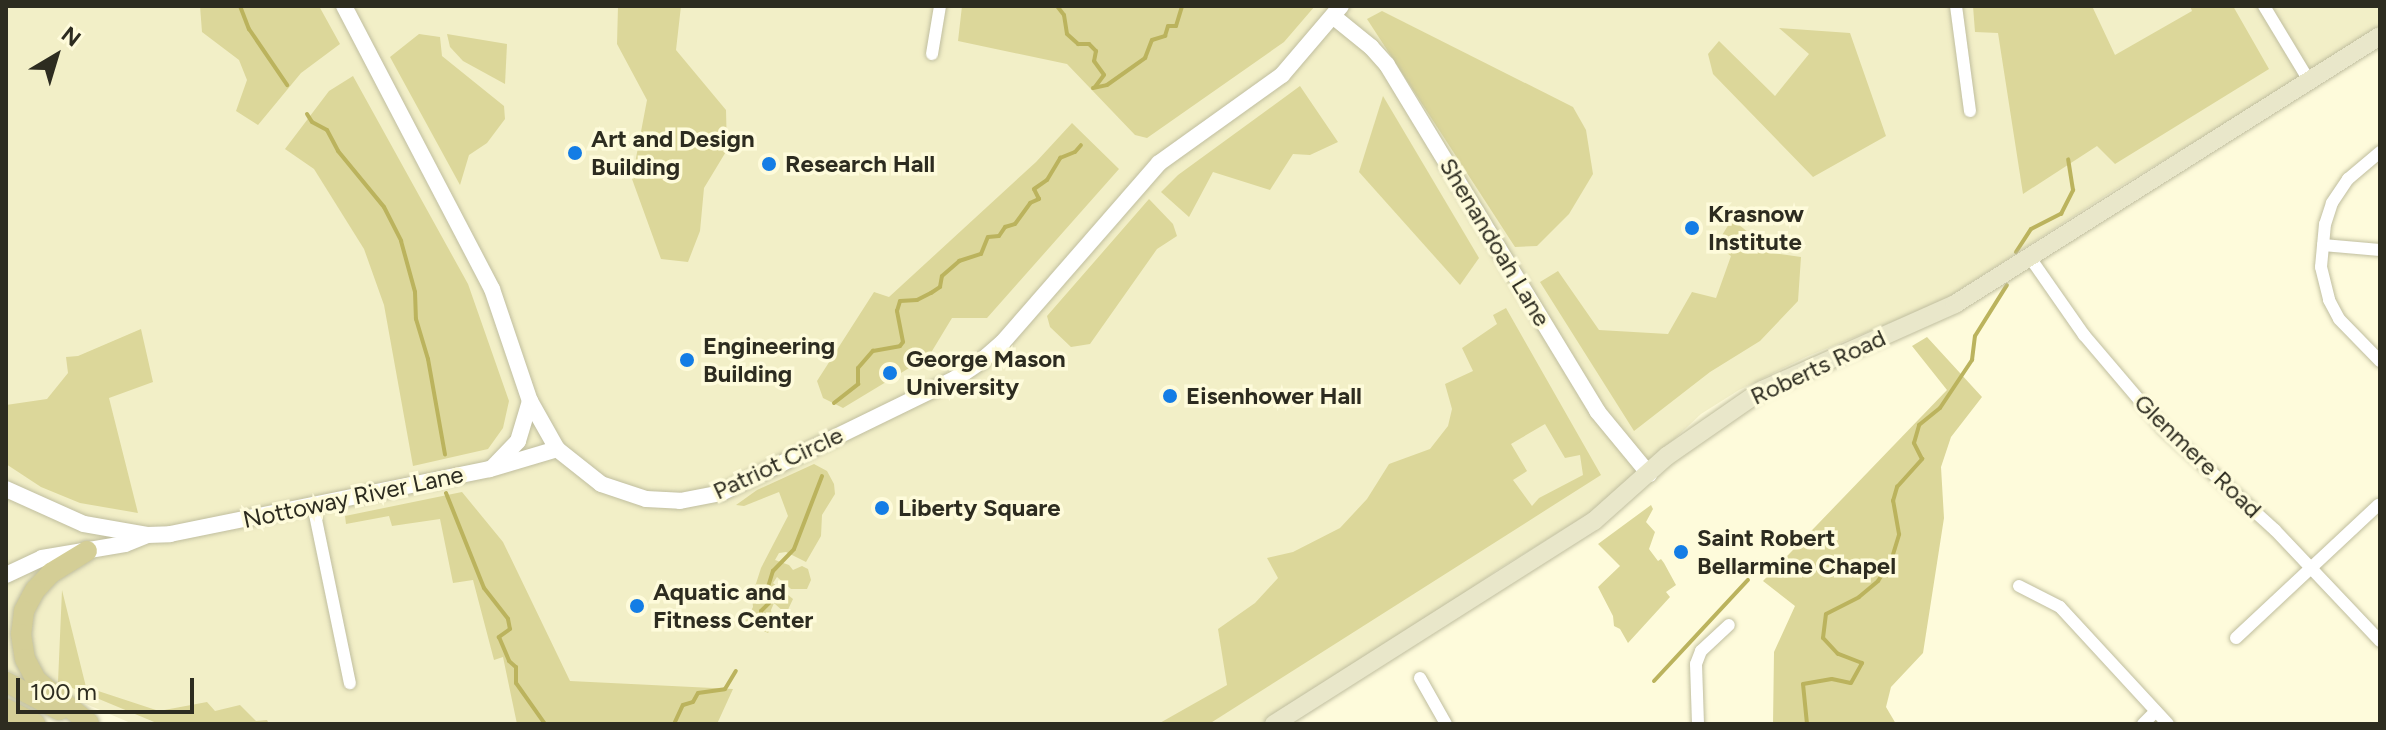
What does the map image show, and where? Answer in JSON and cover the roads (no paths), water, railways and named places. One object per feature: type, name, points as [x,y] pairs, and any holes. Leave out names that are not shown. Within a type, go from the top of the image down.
[{"type":"main road","name":"Roberts Road","points":[[1285,721],[1594,521],[1711,422],[1762,390],[1935,315],[2031,259],[2308,79],[2380,36]]},
{"type":"main road","points":[[87,551],[68,560],[35,590],[24,611],[21,634],[25,659],[36,680],[91,723]]},
{"type":"main road","points":[[6,682],[91,723]]},
{"type":"main road","points":[[6,709],[35,724]]},
{"type":"street","name":"Patriot Circle","points":[[344,6],[492,289],[530,401],[557,449],[601,484],[630,495],[663,501],[697,499],[721,493],[968,371],[1003,342],[1159,163],[1282,75],[1338,12]]},
{"type":"street","points":[[932,54],[940,6]]},
{"type":"street","points":[[1956,6],[1970,111]]},
{"type":"street","points":[[2264,6],[2308,79]]},
{"type":"street","name":"Shenandoah Lane","points":[[1338,12],[1387,65],[1597,411],[1649,474]]},
{"type":"street","points":[[2380,152],[2358,170],[2339,193],[2327,216],[2321,267],[2333,308],[2353,337],[2380,361]]},
{"type":"street","points":[[2323,245],[2380,250]]},
{"type":"street","name":"Glenmere Road","points":[[2031,259],[2084,335],[2164,429],[2312,568],[2380,641]]},
{"type":"street","points":[[490,469],[518,441],[530,401]]},
{"type":"street","name":"Nottoway River Lane","points":[[6,575],[42,558],[490,469],[557,449]]},
{"type":"street","points":[[530,458],[578,468]]},
{"type":"street","name":"Nottoway River Lane","points":[[6,489],[84,524],[147,535]]},
{"type":"street","points":[[313,505],[350,683]]},
{"type":"street","points":[[2236,638],[2378,505]]},
{"type":"street","points":[[2019,586],[2060,607],[2168,724]]},
{"type":"street","points":[[1698,724],[1696,664],[1701,651],[1729,625]]},
{"type":"street","points":[[1420,678],[1446,724]]},
{"type":"street","points":[[2143,724],[2156,711]]},
{"type":"waterway","points":[[240,6],[249,29],[287,85]]},
{"type":"waterway","points":[[1057,6],[1064,15],[1067,34],[1078,44],[1089,44],[1096,51],[1094,61],[1104,75],[1095,87]]},
{"type":"waterway","points":[[1093,88],[1107,85],[1145,58],[1152,40],[1165,36],[1168,26],[1176,26],[1182,6]]},
{"type":"waterway","points":[[307,114],[312,122],[327,130],[338,151],[384,207],[401,241],[415,292],[416,319],[428,359],[445,454]]},
{"type":"waterway","points":[[834,403],[858,384],[858,368],[873,351],[900,346],[903,342],[897,311],[900,301],[917,300],[931,293],[940,287],[942,276],[959,261],[981,254],[988,237],[999,236],[1005,227],[1015,224],[1030,203],[1039,199],[1034,189],[1047,180],[1060,158],[1075,152],[1081,145]]},
{"type":"waterway","points":[[2016,252],[2031,229],[2061,214],[2073,190],[2068,159]]},
{"type":"waterway","points":[[1807,724],[1803,684],[1832,679],[1851,683],[1862,663],[1838,654],[1823,638],[1826,614],[1859,597],[1878,581],[1891,561],[1899,534],[1893,501],[1897,487],[1922,459],[1914,443],[1919,425],[1940,408],[1972,360],[1975,336],[2007,285]]},
{"type":"waterway","points":[[760,627],[761,611],[769,603],[768,587],[773,571],[794,549],[822,476]]},
{"type":"waterway","points":[[446,493],[484,588],[508,619],[510,629],[499,637],[509,661],[516,667],[516,683],[545,724]]},
{"type":"waterway","points":[[1654,681],[1748,580]]},
{"type":"waterway","points":[[674,724],[683,705],[693,702],[698,693],[725,689],[736,671]]},
{"type":"place","name":"Art and Design Building","points":[[575,153]]},
{"type":"place","name":"Research Hall","points":[[769,164]]},
{"type":"place","name":"Krasnow Institute","points":[[1692,228]]},
{"type":"place","name":"Engineering Building","points":[[687,360]]},
{"type":"place","name":"George Mason University","points":[[890,373]]},
{"type":"place","name":"Eisenhower Hall","points":[[1170,396]]},
{"type":"place","name":"Liberty Square","points":[[882,508]]},
{"type":"place","name":"Saint Robert Bellarmine Chapel","points":[[1681,552]]},
{"type":"place","name":"Aquatic and Fitness Center","points":[[637,606]]}]
